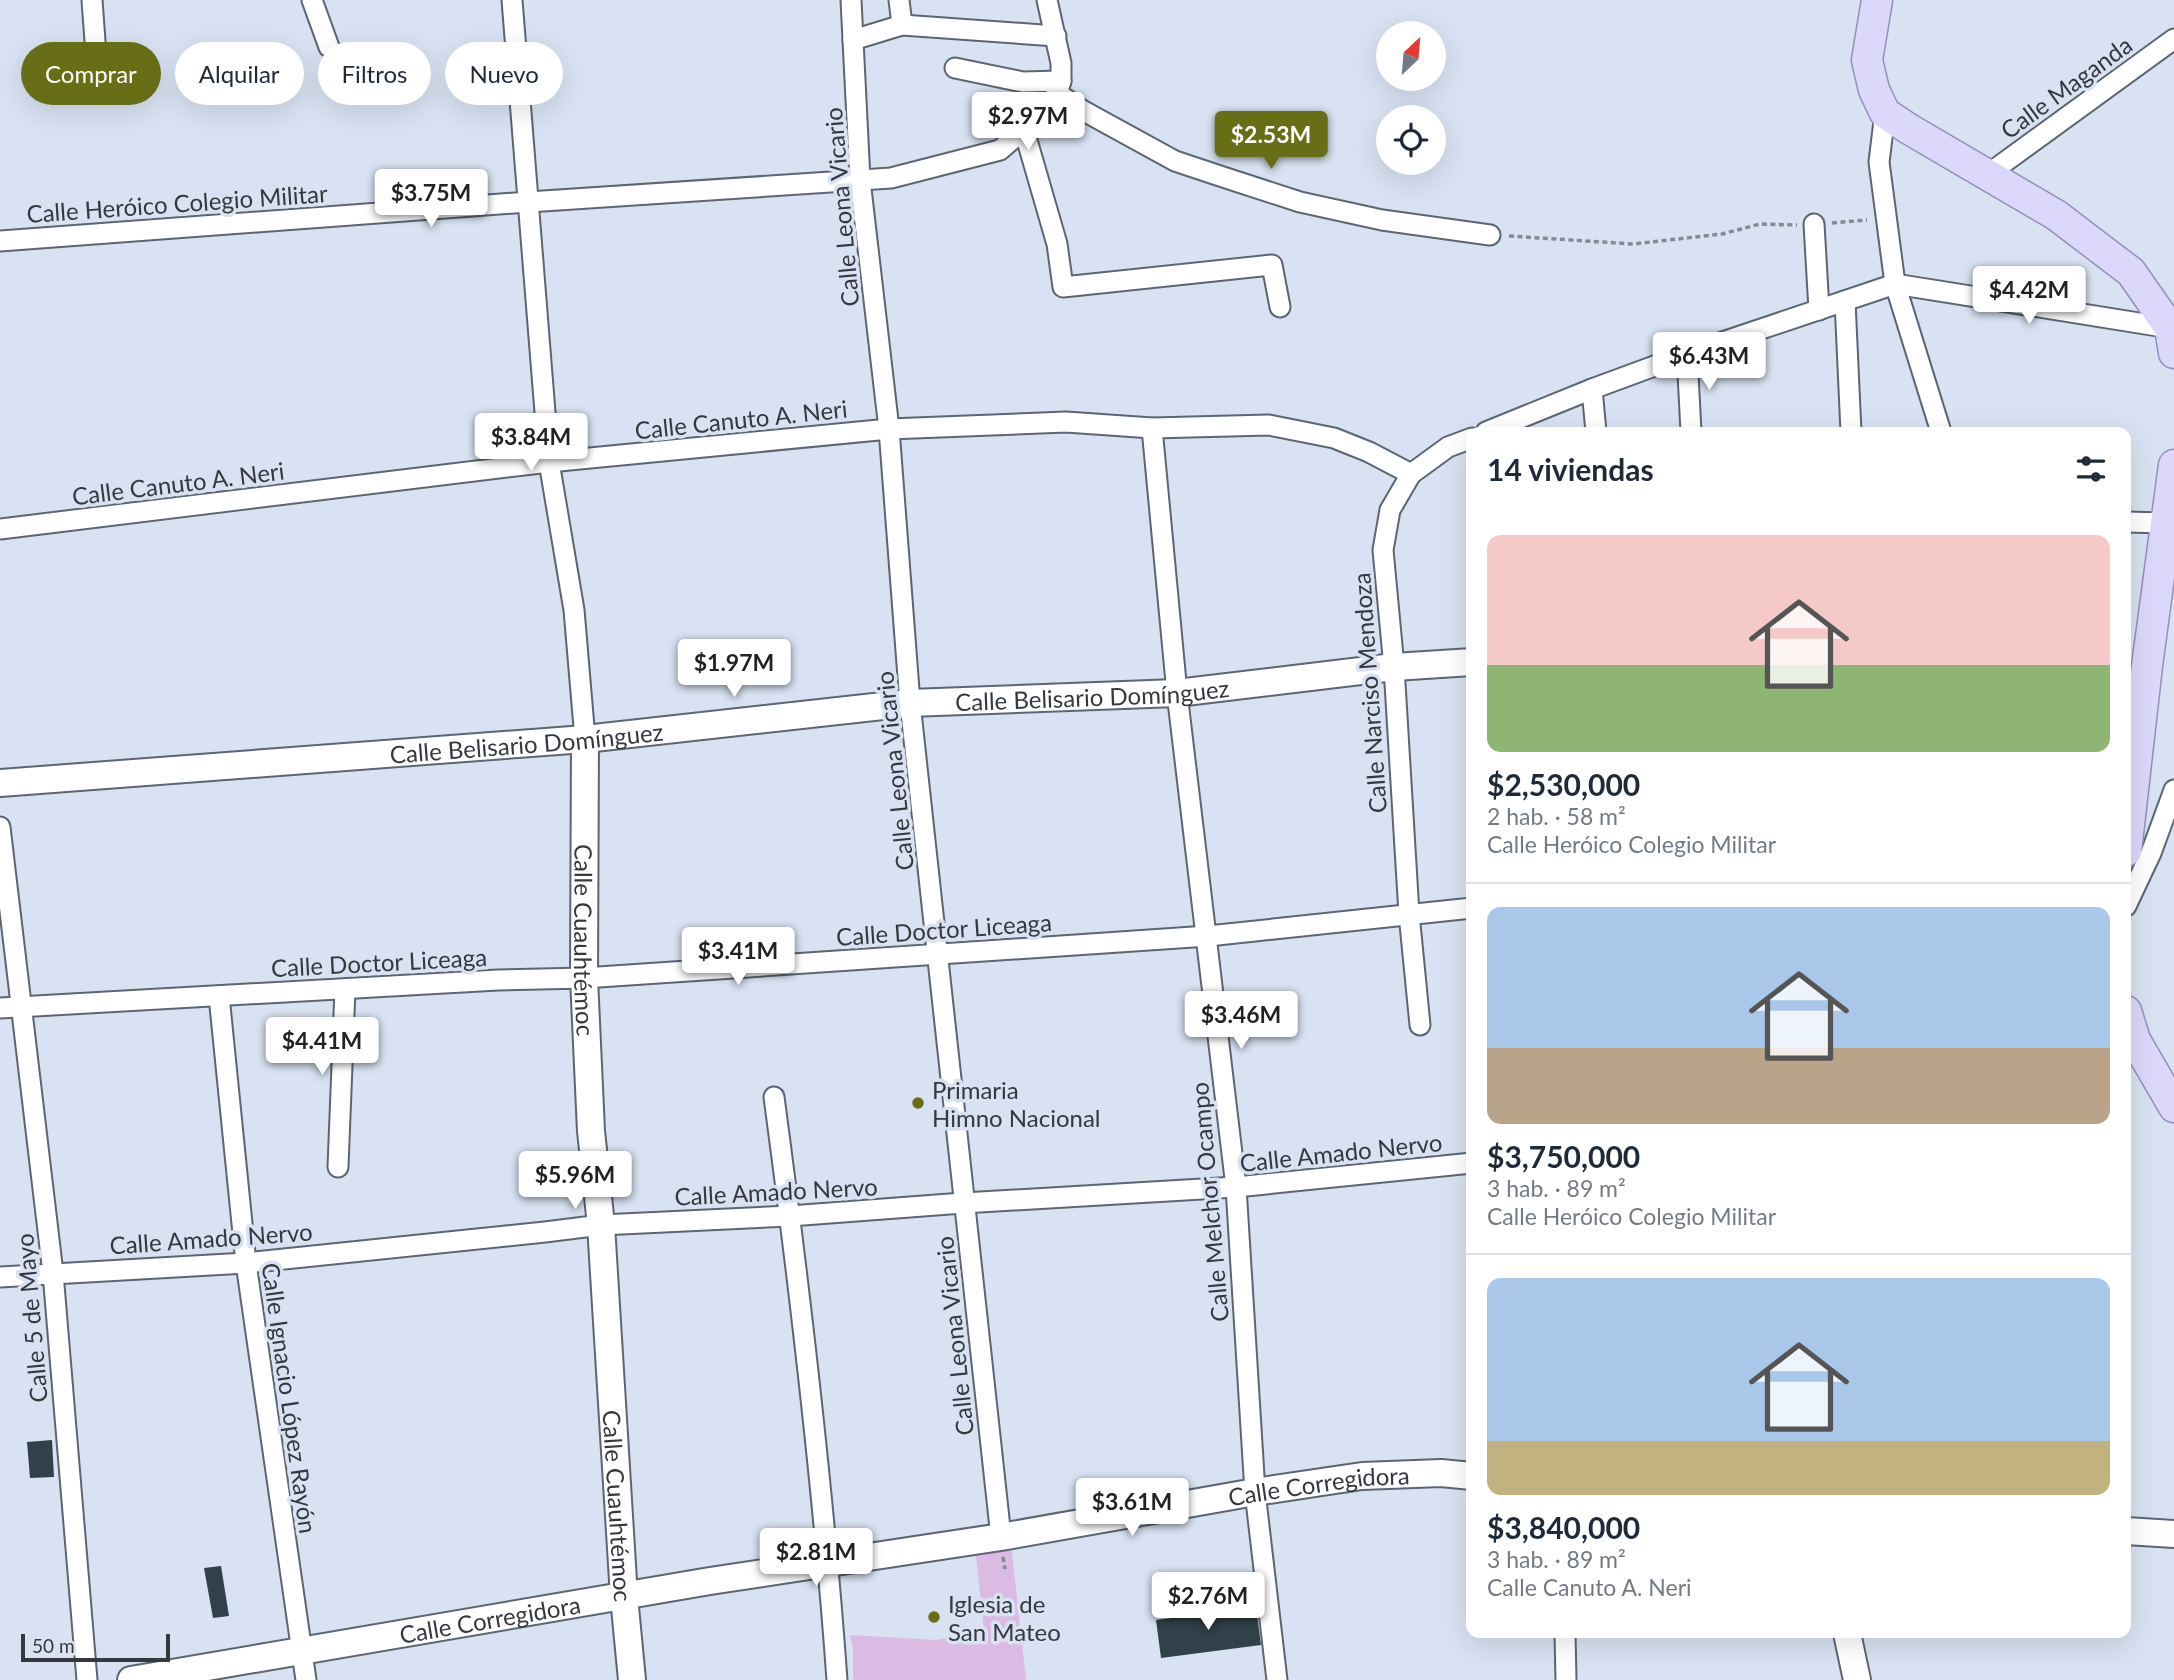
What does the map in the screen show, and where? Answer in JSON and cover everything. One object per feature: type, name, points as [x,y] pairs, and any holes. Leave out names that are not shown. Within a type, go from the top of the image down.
[{"type":"main road","points":[[1877,0],[1867,60],[1874,90],[1885,113],[2056,215],[2131,272],[2167,321]]},
{"type":"main road","points":[[2131,774],[2137,665],[2166,523],[2174,465]]},
{"type":"main road","points":[[2131,1027],[2135,1040],[2174,1107]]},
{"type":"street","points":[[93,0],[95,42]]},
{"type":"street","points":[[312,0],[327,42]]},
{"type":"street","name":"Calle Cuauhtémoc","points":[[512,0],[549,462],[574,610],[585,739],[584,978],[591,1131],[632,1680]]},
{"type":"street","name":"Calle Leona Vicario","points":[[851,0],[860,180],[889,429],[910,703],[1001,1536]]},
{"type":"street","points":[[899,0],[902,25]]},
{"type":"street","points":[[1047,0],[1061,63],[1059,87]]},
{"type":"street","points":[[853,40],[902,25],[1056,36]]},
{"type":"street","name":"Calle Maganda","points":[[1987,175],[2174,40]]},
{"type":"street","points":[[956,68],[1059,87],[1082,110],[1175,161],[1300,202],[1355,214],[1490,235]]},
{"type":"street","name":"Calle Heróico Colegio Militar","points":[[0,241],[891,178],[1000,150],[1043,113],[1059,87]]},
{"type":"street","points":[[1885,113],[1879,162],[1895,284],[1939,427]]},
{"type":"street","points":[[1024,130],[1057,244],[1063,287],[1272,265],[1280,307]]},
{"type":"street","points":[[1814,224],[1819,310]]},
{"type":"street","points":[[1512,427],[1592,389],[1895,284],[2167,321]]},
{"type":"street","points":[[1845,301],[1851,427]]},
{"type":"street","points":[[1687,354],[1691,427]]},
{"type":"street","points":[[1592,389],[1596,427]]},
{"type":"street","name":"Calle Canuto A. Neri","points":[[0,529],[549,462],[889,429],[1066,422],[1152,428],[1269,425],[1334,438],[1369,452],[1411,474]]},
{"type":"street","name":"Calle Melchor Ocampo","points":[[1152,428],[1177,693],[1236,1187],[1255,1492],[1277,1680]]},
{"type":"street","points":[[1411,474],[1448,447],[1466,440]]},
{"type":"street","name":"Calle Narciso Mendoza","points":[[1411,474],[1390,510],[1383,550],[1394,667],[1409,914],[1420,1025]]},
{"type":"street","points":[[2131,522],[2166,523]]},
{"type":"street","name":"Calle Belisario Domínguez","points":[[0,783],[585,739],[910,703],[1177,693],[1394,667],[1466,662]]},
{"type":"street","points":[[2131,895],[2151,853],[2174,790]]},
{"type":"street","name":"Calle 5 de Mayo","points":[[0,827],[53,1273],[87,1680]]},
{"type":"street","name":"Calle Doctor Liceaga","points":[[0,1008],[498,980],[584,978],[1208,936],[1466,909]]},
{"type":"street","points":[[338,1167],[345,989]]},
{"type":"street","name":"Calle Ignacio López Rayón","points":[[219,996],[246,1263],[306,1680]]},
{"type":"street","points":[[774,1097],[829,1563],[837,1680]]},
{"type":"street","name":"Calle Amado Nervo","points":[[0,1277],[246,1263],[600,1225],[790,1216],[1236,1187],[1466,1164]]},
{"type":"street","name":"Calle Corregidora","points":[[131,1680],[1255,1492],[1362,1476],[1441,1473],[1466,1475]]},
{"type":"street","points":[[2131,1531],[2174,1534]]},
{"type":"street","points":[[1565,1638],[1566,1680]]},
{"type":"street","points":[[1848,1638],[1857,1680]]},
{"type":"path","points":[[1490,235],[1633,244],[1722,234],[1760,224],[1814,224],[1886,217]]},
{"type":"shaded area","points":[[1011,1544],[1026,1680],[853,1680],[850,1635],[936,1640],[984,1631],[975,1547]]},
{"type":"building","points":[[52,1440],[54,1477],[30,1478],[27,1442]]},
{"type":"building","points":[[221,1566],[229,1616],[213,1618],[204,1568]]},
{"type":"building","points":[[1256,1607],[1261,1645],[1161,1658],[1156,1620]]},
{"type":"place","name":"Primaria Himno Nacional","points":[[918,1103]]},
{"type":"place","name":"Iglesia de San Mateo","points":[[934,1617]]}]
